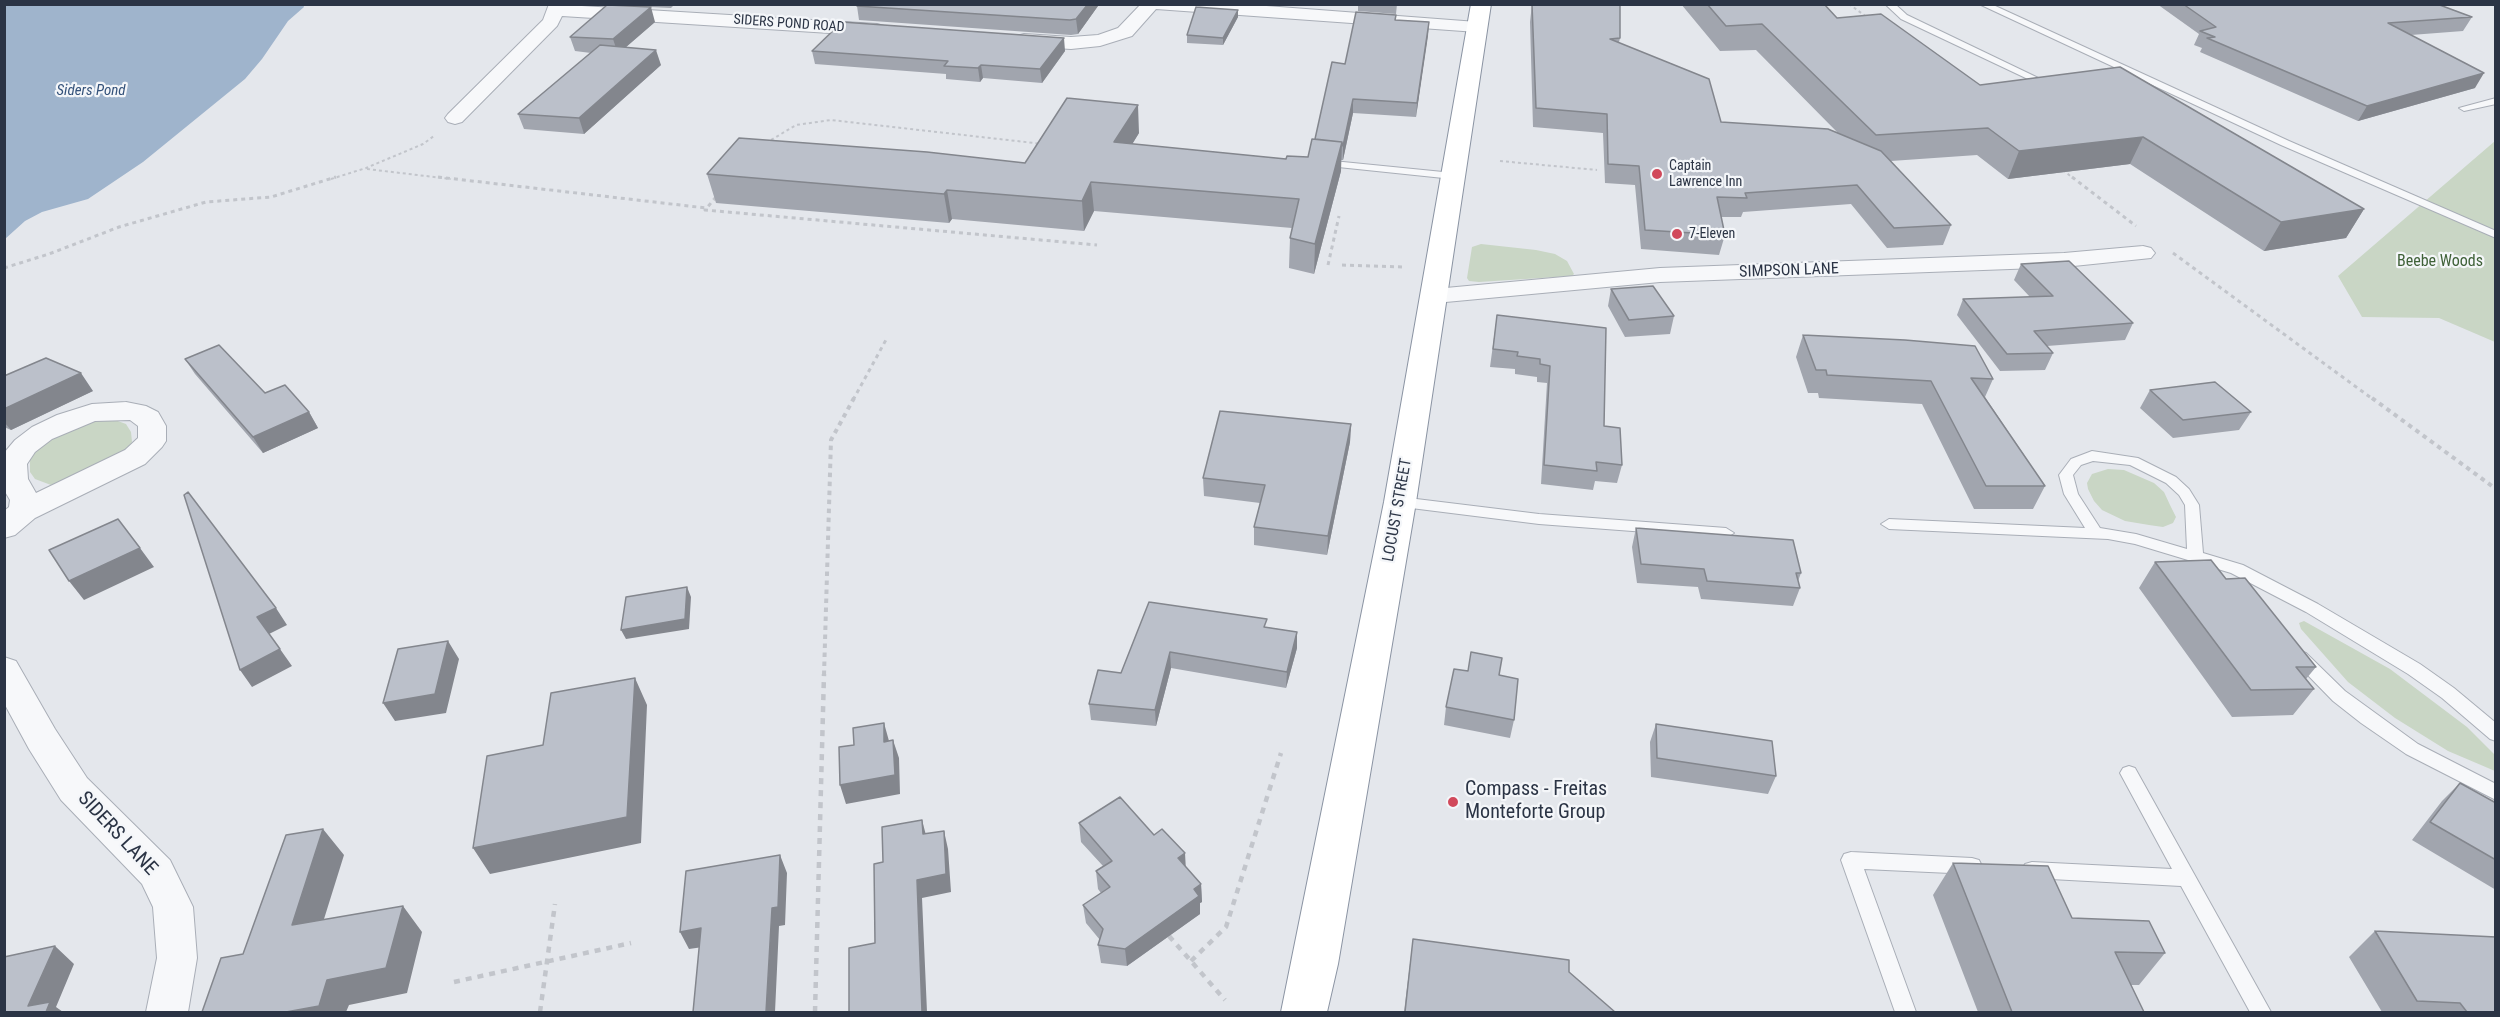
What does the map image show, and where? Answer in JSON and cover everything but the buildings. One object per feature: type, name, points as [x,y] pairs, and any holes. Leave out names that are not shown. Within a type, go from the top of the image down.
[{"type":"highway","name":"LOCUST STREET","points":[[1304,1012],[1315,964],[1400,502],[1479,16]]},
{"type":"street","points":[[1001,39],[1071,43],[1100,40],[1125,32],[1151,4]]},
{"type":"street","points":[[1159,4],[1479,16]]},
{"type":"street","name":"SIDERS POND ROAD","points":[[455,118],[551,22],[557,7],[899,32]]},
{"type":"street","name":"SIMPSON LANE","points":[[1435,296],[1660,275],[2064,260],[2143,253]]},
{"type":"street","points":[[126,411],[136,412],[148,418],[152,426],[152,441],[135,457],[14,520],[25,500],[13,479],[12,463],[25,446],[42,433],[67,421],[92,413],[126,411]]},
{"type":"street","name":"SIDERS LANE","points":[[4,670],[42,739],[74,789],[156,872],[173,907],[177,958],[167,1012]]},
{"type":"lane","points":[[1889,4],[1904,16],[2057,89]]},
{"type":"lane","points":[[1983,4],[2285,143],[2496,235]]},
{"type":"lane","points":[[2463,108],[2496,101]]},
{"type":"lane","points":[[1314,162],[1453,176]]},
{"type":"lane","points":[[2095,532],[2071,494],[2066,475],[2076,462],[2092,456],[2133,460],[2171,480],[2184,492],[2192,505],[2195,557]]},
{"type":"lane","points":[[1400,502],[1539,519],[1726,533]]},
{"type":"lane","points":[[1889,524],[2095,532],[2136,539],[2237,569],[2312,608],[2404,663],[2448,693],[2496,734]]},
{"type":"lane","points":[[2237,569],[2257,599]]},
{"type":"lane","points":[[2288,644],[2323,681],[2367,718],[2412,749],[2496,793]]},
{"type":"lane","points":[[2128,773],[2260,1012]]},
{"type":"lane","points":[[1906,1012],[1851,860],[1994,868]]},
{"type":"lane","points":[[2018,869],[2185,878]]},
{"type":"path","points":[[4,268],[49,254],[119,226],[206,202],[272,197],[366,168],[423,144],[455,118]]},
{"type":"path","points":[[759,150],[779,134],[796,125],[831,120],[1046,144]]},
{"type":"path","points":[[1500,161],[1597,170]]},
{"type":"path","points":[[366,168],[706,208],[707,211],[1097,245]]},
{"type":"path","points":[[706,208],[721,191]]},
{"type":"path","points":[[1328,264],[1338,216]]},
{"type":"path","points":[[1342,265],[1409,267]]},
{"type":"path","points":[[815,1012],[831,440],[887,338]]},
{"type":"path","points":[[1191,961],[1226,927],[1281,753]]},
{"type":"path","points":[[540,1012],[555,904]]},
{"type":"path","points":[[1169,936],[1225,1000]]},
{"type":"path","points":[[454,982],[631,943]]},
{"type":"green space","name":"Beebe Woods","points":[[2495,141],[2495,342],[2439,318],[2362,317],[2338,276]]},
{"type":"green space","points":[[1481,244],[1555,254],[1567,261],[1574,274],[1572,276],[1469,281],[1467,278],[1472,247]]},
{"type":"green space","points":[[100,419],[115,420],[126,424],[131,432],[132,442],[128,449],[61,483],[51,485],[35,479],[30,472],[30,457],[48,438]]},
{"type":"green space","points":[[2108,469],[2124,470],[2154,483],[2164,492],[2176,517],[2173,523],[2163,527],[2125,521],[2102,510],[2094,501],[2087,483],[2092,474]]},
{"type":"green space","points":[[2304,621],[2390,669],[2467,727],[2495,755],[2495,771],[2448,751],[2395,718],[2348,682],[2301,629],[2299,623]]},
{"type":"water","name":"Siders Pond","points":[[5,4],[303,4],[304,7],[288,21],[245,79],[143,162],[88,199],[42,212],[25,221],[5,239]]},
{"type":"place","name":"Captain Lawrence Inn","points":[[1657,174]]},
{"type":"place","name":"7-Eleven","points":[[1677,234]]},
{"type":"place","name":"Compass - Freitas Monteforte Group","points":[[1453,802]]}]
